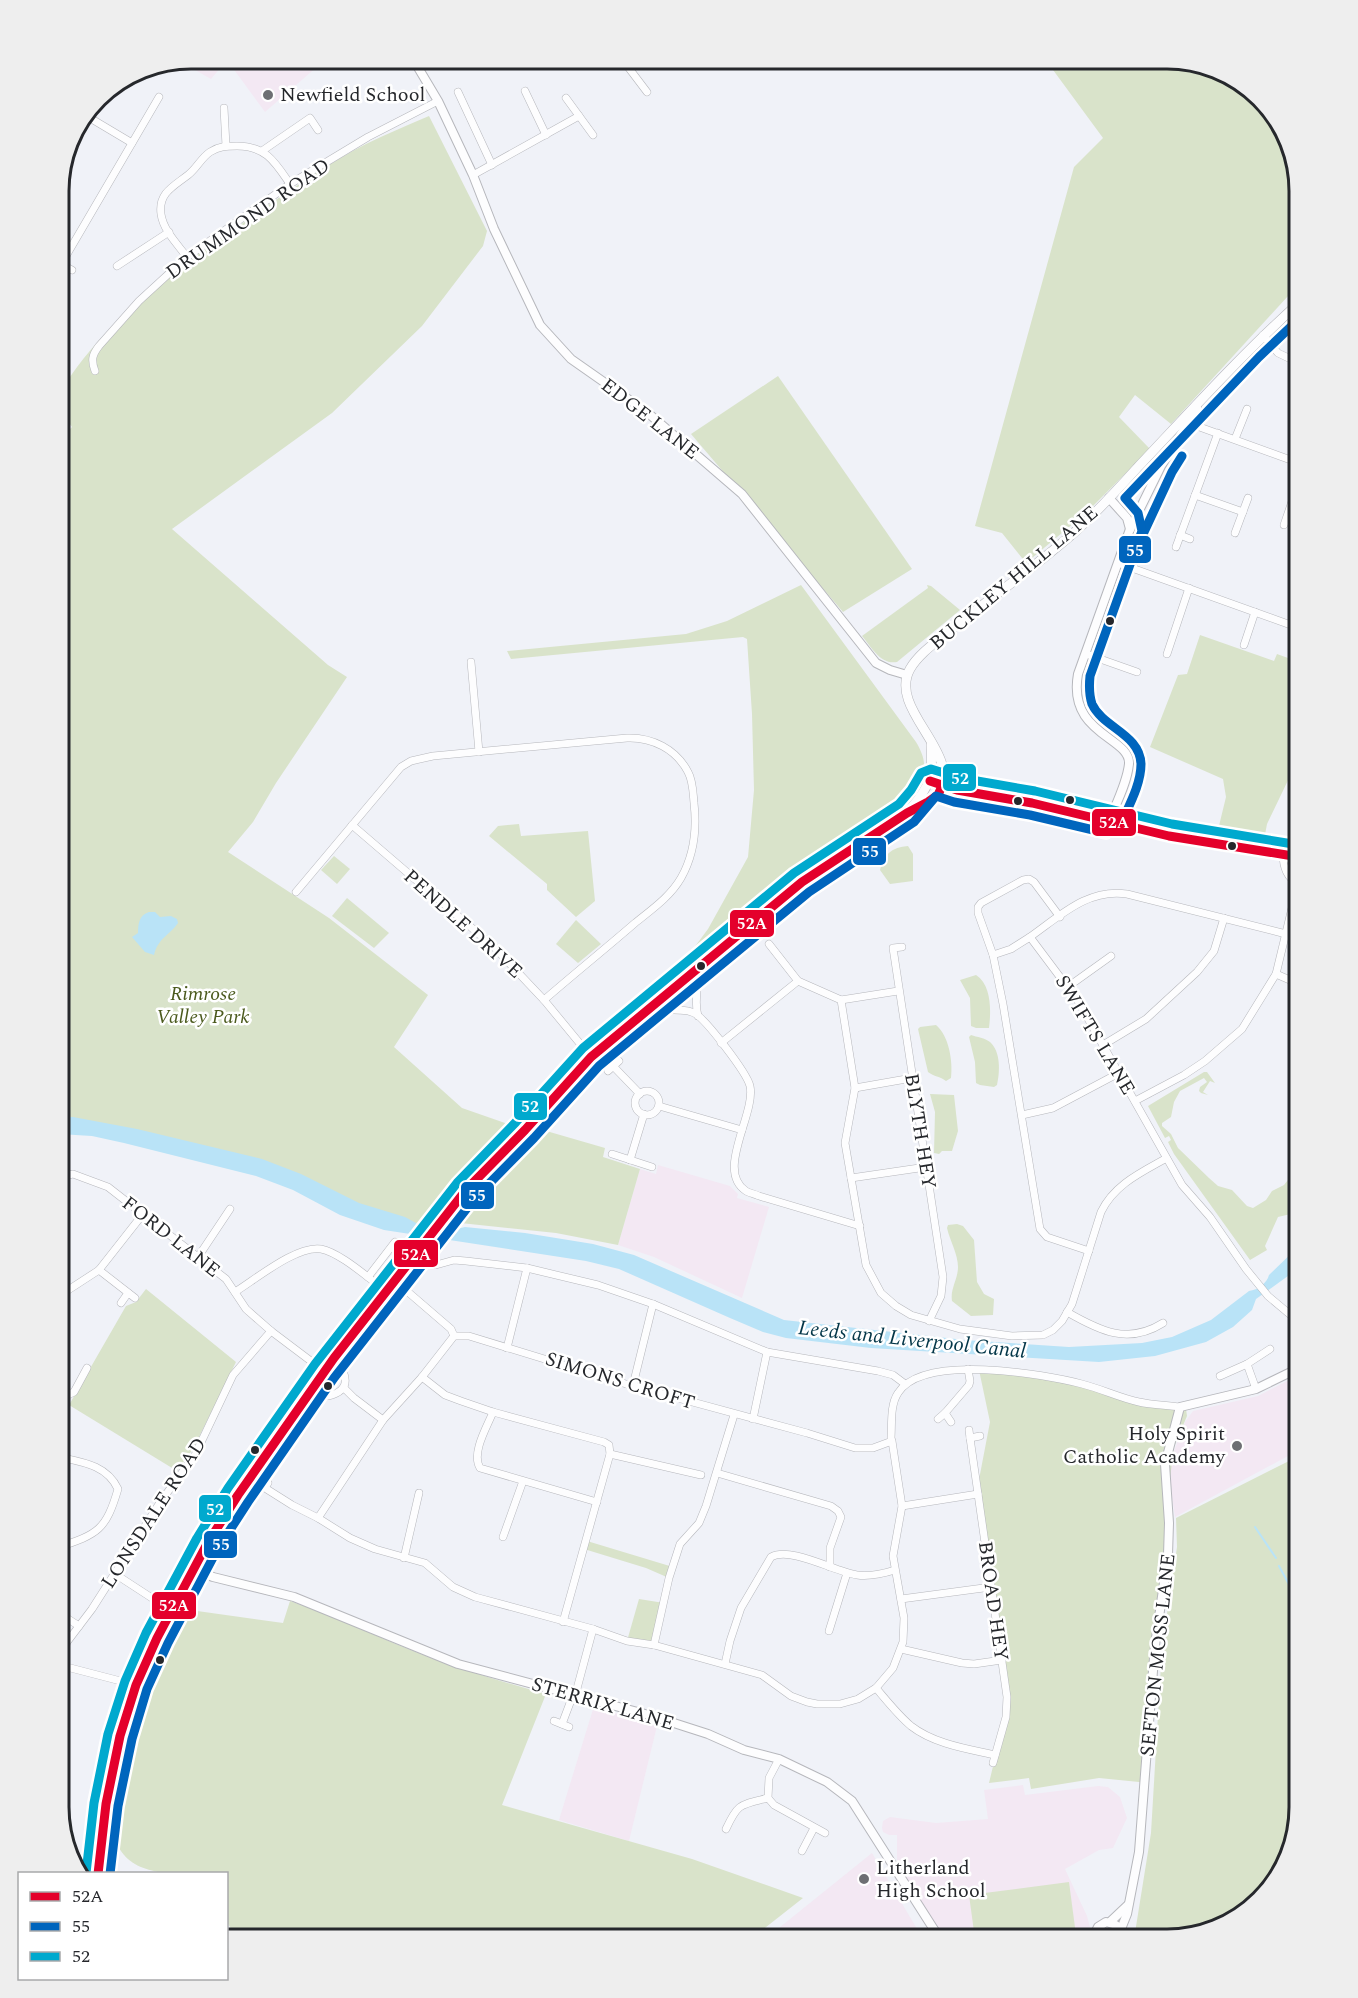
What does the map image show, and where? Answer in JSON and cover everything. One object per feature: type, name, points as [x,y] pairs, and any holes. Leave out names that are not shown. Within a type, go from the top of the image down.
[{"type":"main road","name":"BUCKLEY HILL LANE","points":[[907,675],[915,662],[936,643],[1064,541],[1186,422],[1198,405],[1263,335],[1289,312]]},
{"type":"main road","points":[[98,1872],[112,1769],[136,1685],[156,1638],[193,1569],[238,1495],[310,1388],[466,1190],[525,1130],[591,1057],[802,882],[938,795],[942,786],[942,762],[909,701],[907,675]]},
{"type":"main road","points":[[907,813],[921,797],[930,781],[933,770],[931,742]]},
{"type":"street","name":"EDGE LANE","points":[[420,69],[438,101],[473,175],[527,299],[540,325],[555,344],[593,376],[648,413],[742,494],[876,663],[907,675]]},
{"type":"street","points":[[630,69],[647,92]]},
{"type":"street","points":[[525,91],[546,135]]},
{"type":"street","points":[[458,92],[492,165]]},
{"type":"street","points":[[69,251],[159,97]]},
{"type":"street","points":[[566,98],[593,135]]},
{"type":"street","name":"DRUMMOND ROAD","points":[[95,372],[92,360],[99,346],[139,301],[187,257],[290,184],[368,137],[438,101]]},
{"type":"street","points":[[224,108],[226,146]]},
{"type":"street","points":[[473,175],[579,116]]},
{"type":"street","points":[[262,151],[310,118],[318,130]]},
{"type":"street","points":[[93,119],[132,143]]},
{"type":"street","points":[[187,257],[169,232],[161,215],[162,199],[166,192],[193,171],[212,150],[226,146],[247,146],[262,151],[274,162],[290,184]]},
{"type":"street","points":[[117,266],[169,232]]},
{"type":"street","points":[[1263,335],[1278,353],[1289,358]]},
{"type":"street","points":[[1235,440],[1247,409]]},
{"type":"street","points":[[1109,821],[1129,762],[1125,750],[1092,726],[1080,706],[1076,687],[1130,529],[1161,466],[1186,422],[1289,459]]},
{"type":"street","points":[[1176,547],[1218,434]]},
{"type":"street","points":[[1195,495],[1243,512]]},
{"type":"street","points":[[1109,498],[1127,518],[1130,529]]},
{"type":"street","points":[[1235,532],[1248,498]]},
{"type":"street","points":[[1284,525],[1289,510]]},
{"type":"street","points":[[1180,535],[1190,539]]},
{"type":"street","points":[[1118,563],[1289,624]]},
{"type":"street","points":[[1167,654],[1189,588]]},
{"type":"street","points":[[1244,645],[1255,612]]},
{"type":"street","points":[[1086,654],[1137,672]]},
{"type":"street","points":[[471,662],[479,752]]},
{"type":"street","points":[[297,891],[401,767],[407,763],[423,758],[621,739],[642,739],[660,744],[674,753],[684,765],[692,783],[695,840],[680,880],[660,902],[543,1000]]},
{"type":"street","points":[[930,781],[942,786],[1032,803],[1228,847],[1289,855]]},
{"type":"street","name":"PENDLE DRIVE","points":[[352,825],[490,943],[543,1000],[591,1057]]},
{"type":"street","points":[[1283,854],[1289,876]]},
{"type":"street","points":[[1059,917],[1034,882],[1029,879],[981,903],[978,907],[993,955],[1041,1232],[1047,1237],[1089,1251]]},
{"type":"street","points":[[993,955],[1011,949],[1086,898],[1112,892],[1286,934]]},
{"type":"street","points":[[1103,1045],[1146,1019],[1203,965],[1217,942],[1224,918]]},
{"type":"street","points":[[1135,1101],[1205,1061],[1242,1029],[1276,974],[1289,922]]},
{"type":"street","name":"SWIFTS LANE","points":[[1030,937],[1069,986],[1135,1101],[1165,1159],[1182,1185],[1210,1217],[1268,1296],[1289,1314]]},
{"type":"street","points":[[769,944],[798,981],[841,1000],[898,990]]},
{"type":"street","name":"BLYTH HEY","points":[[902,947],[892,948],[944,1277],[941,1296],[929,1322]]},
{"type":"street","points":[[1069,986],[1111,956]]},
{"type":"street","points":[[1276,974],[1289,980]]},
{"type":"street","points":[[690,976],[698,989],[696,1004],[698,1016]]},
{"type":"street","points":[[722,1043],[798,981]]},
{"type":"street","points":[[661,1000],[670,1009],[690,1012],[698,1016],[722,1043],[750,1085],[750,1104],[734,1159],[736,1179],[746,1191],[860,1226]]},
{"type":"street","points":[[841,1000],[855,1088],[845,1136],[866,1265],[881,1293],[910,1315],[960,1329],[1012,1336],[1042,1335],[1053,1330],[1072,1304],[1101,1212],[1115,1191],[1135,1176],[1165,1159]]},
{"type":"street","points":[[614,1066],[640,1094]]},
{"type":"street","points":[[1022,1116],[1053,1108],[1119,1073]]},
{"type":"street","points":[[855,1088],[912,1078]]},
{"type":"street","points":[[646,1091],[654,1093],[659,1106],[655,1112],[644,1114],[638,1110],[636,1103],[640,1094],[646,1091]]},
{"type":"street","points":[[659,1106],[742,1130]]},
{"type":"street","points":[[630,1160],[644,1114]]},
{"type":"street","points":[[612,1154],[652,1167]]},
{"type":"street","points":[[851,1178],[926,1167]]},
{"type":"street","name":"FORD LANE","points":[[69,1175],[93,1180],[108,1187],[226,1279],[246,1309],[324,1371]]},
{"type":"street","points":[[198,1257],[230,1209]]},
{"type":"street","points":[[69,1290],[99,1270],[143,1214]]},
{"type":"street","points":[[235,1292],[307,1249],[321,1249],[332,1253],[371,1279],[395,1242]]},
{"type":"street","points":[[436,1265],[454,1260],[527,1268],[598,1285],[653,1304],[767,1352],[878,1371],[893,1375],[905,1384]]},
{"type":"street","points":[[507,1348],[527,1268]]},
{"type":"street","points":[[99,1270],[131,1296],[121,1304]]},
{"type":"street","points":[[318,1518],[383,1420],[422,1377],[454,1336],[451,1329],[408,1292]]},
{"type":"street","points":[[633,1385],[653,1304]]},
{"type":"street","points":[[1067,1312],[1110,1332],[1129,1334],[1149,1332],[1163,1323]]},
{"type":"street","name":"LONSDALE ROAD","points":[[69,1639],[115,1574],[161,1501],[201,1446],[233,1375],[271,1331]]},
{"type":"street","name":"SIMONS CROFT","points":[[454,1336],[469,1336],[734,1415],[855,1448],[873,1448],[892,1441]]},
{"type":"street","points":[[1220,1377],[1247,1364],[1270,1349]]},
{"type":"street","points":[[753,1419],[767,1352]]},
{"type":"street","points":[[310,1388],[328,1396],[344,1388],[346,1382],[344,1374],[334,1358]]},
{"type":"street","points":[[1247,1364],[1256,1389]]},
{"type":"street","points":[[69,1394],[74,1392],[87,1368]]},
{"type":"street","points":[[938,1419],[969,1385],[968,1369]]},
{"type":"street","points":[[265,1488],[350,1538],[424,1563],[453,1587],[475,1596],[593,1629],[627,1641],[654,1645],[762,1675],[791,1696],[818,1704],[850,1702],[876,1688],[893,1668],[901,1649],[904,1625],[895,1570],[894,1546],[902,1506],[892,1441],[893,1404],[905,1384],[931,1373],[968,1369],[1038,1374],[1085,1384],[1139,1402],[1180,1407],[1256,1389],[1289,1373]]},
{"type":"street","points":[[422,1377],[445,1395],[493,1412],[609,1445],[610,1454],[563,1622]]},
{"type":"street","points":[[344,1388],[383,1420]]},
{"type":"street","name":"SEFTON MOSS LANE","points":[[1122,1929],[1127,1914],[1139,1852],[1155,1645],[1168,1555],[1169,1522],[1165,1464],[1180,1407]]},
{"type":"street","points":[[493,1412],[478,1452],[477,1464],[485,1471],[597,1502]]},
{"type":"street","points":[[945,1413],[951,1422]]},
{"type":"street","points":[[654,1645],[669,1578],[680,1544],[699,1523],[734,1415]]},
{"type":"street","name":"BROAD HEY","points":[[876,1688],[902,1718],[918,1731],[994,1759],[1007,1708],[969,1434],[980,1436]]},
{"type":"street","points":[[610,1454],[701,1475]]},
{"type":"street","points":[[69,1460],[96,1466],[113,1479],[118,1489],[112,1509],[103,1526],[94,1533],[69,1543]]},
{"type":"street","points":[[717,1473],[838,1510],[841,1517],[830,1548],[830,1567]]},
{"type":"street","points":[[503,1537],[523,1481]]},
{"type":"street","points":[[404,1558],[419,1494]]},
{"type":"street","points":[[902,1506],[978,1494]]},
{"type":"street","points":[[725,1664],[741,1608],[771,1557],[784,1554],[860,1576],[877,1575],[895,1570]]},
{"type":"street","name":"STERRIX LANE","points":[[193,1569],[213,1577],[294,1597],[458,1664],[649,1715],[708,1734],[744,1750],[779,1760],[827,1782],[852,1801],[933,1929]]},
{"type":"street","points":[[829,1631],[847,1573]]},
{"type":"street","points":[[115,1574],[158,1602]]},
{"type":"street","points":[[901,1599],[991,1587]]},
{"type":"street","points":[[69,1620],[79,1626]]},
{"type":"street","points":[[554,1721],[565,1725],[593,1629]]},
{"type":"street","points":[[901,1649],[962,1664],[1002,1660]]},
{"type":"street","points":[[69,1668],[136,1685]]},
{"type":"street","points":[[779,1760],[769,1778],[768,1798],[774,1805],[825,1833]]},
{"type":"street","points":[[726,1829],[734,1811],[740,1806],[768,1798]]},
{"type":"street","points":[[802,1851],[814,1828]]},
{"type":"street","points":[[1098,1929],[1100,1924],[1110,1922],[1128,1905]]},
{"type":"street","points":[[1110,1922],[1116,1925],[1117,1929]]},
{"type":"shaded area","points":[[193,69],[219,69],[211,79]]},
{"type":"shaded area","points":[[234,69],[314,69],[265,112]]},
{"type":"shaded area","points":[[658,1165],[730,1186],[738,1194],[737,1198],[769,1207],[742,1298],[654,1257],[618,1245],[640,1169],[656,1174]]},
{"type":"shaded area","name":"Holy Spirit Catholic Academy","points":[[1289,1380],[1289,1455],[1175,1517],[1170,1484],[1171,1459],[1185,1422],[1193,1411],[1258,1396]]},
{"type":"shaded area","points":[[594,1706],[657,1726],[629,1841],[559,1820]]},
{"type":"shaded area","points":[[1023,1785],[1025,1795],[1098,1786],[1108,1787],[1120,1797],[1127,1818],[1113,1848],[1099,1850],[1065,1869],[1087,1916],[1090,1929],[936,1929],[897,1869],[897,1835],[883,1832],[883,1821],[890,1817],[936,1823],[988,1819],[984,1790]]},
{"type":"shaded area","name":"Litherland High School","points":[[872,1853],[917,1929],[778,1929]]},
{"type":"green space","points":[[1052,69],[1191,71],[1206,75],[1241,94],[1264,117],[1273,130],[1285,159],[1289,191],[1289,295],[1171,424],[1135,395],[1119,417],[1150,449],[1087,512],[1026,563],[1002,533],[975,526],[1074,167],[1103,138]]},
{"type":"green space","name":"Rimrose Valley Park","points":[[429,116],[487,231],[483,246],[422,326],[332,413],[172,529],[328,665],[347,677],[276,783],[253,822],[228,852],[329,918],[428,995],[394,1047],[462,1108],[525,1130],[422,1232],[300,1184],[69,1127],[69,430],[72,427],[69,423],[69,379],[102,337],[148,293],[173,273],[321,170],[389,133]]},
{"type":"green space","points":[[778,376],[912,569],[843,612],[691,434]]},
{"type":"green space","points":[[801,585],[916,742],[924,762],[921,779],[915,793],[811,867],[664,988],[708,929],[748,857],[754,790],[747,639],[743,637],[511,659],[507,651],[686,634],[727,621]]},
{"type":"green space","points":[[927,585],[960,610],[897,662],[886,661],[862,636],[928,588]]},
{"type":"green space","points":[[1200,635],[1274,661],[1277,654],[1289,658],[1289,778],[1267,824],[1264,840],[1217,834],[1226,797],[1223,779],[1150,747],[1178,675],[1187,674]]},
{"type":"green space","points":[[519,824],[521,836],[588,831],[595,901],[576,917],[547,890],[547,884],[489,836],[498,826]]},
{"type":"green space","points":[[908,846],[913,854],[913,881],[890,884],[880,870],[883,860],[893,850]]},
{"type":"green space","points":[[334,856],[350,869],[337,884],[321,870]]},
{"type":"green space","points":[[347,898],[389,933],[374,948],[332,916]]},
{"type":"green space","points":[[576,920],[601,944],[578,963],[556,944]]},
{"type":"green space","points":[[976,975],[988,992],[989,1028],[971,1026],[970,998],[960,980]]},
{"type":"green space","points":[[936,1025],[947,1042],[951,1057],[951,1078],[946,1081],[928,1072],[918,1029]]},
{"type":"green space","points":[[971,1035],[988,1041],[994,1046],[999,1062],[999,1074],[997,1085],[994,1087],[976,1083],[975,1062],[969,1037]]},
{"type":"green space","points":[[1207,1072],[1215,1083],[1210,1081],[1203,1092],[1208,1095],[1199,1091],[1200,1087],[1207,1082],[1204,1078],[1180,1091],[1174,1102],[1171,1117],[1162,1123],[1162,1126],[1171,1134],[1178,1148],[1218,1186],[1232,1190],[1247,1206],[1253,1208],[1266,1200],[1272,1191],[1284,1185],[1289,1179],[1289,1214],[1278,1217],[1265,1246],[1267,1250],[1250,1260],[1174,1154],[1168,1142],[1171,1140],[1169,1136],[1165,1138],[1148,1106]]},
{"type":"green space","points":[[930,1094],[954,1095],[958,1131],[952,1151],[934,1153],[935,1112]]},
{"type":"green space","points":[[536,1128],[605,1148],[603,1157],[640,1169],[618,1245],[556,1233],[451,1222]]},
{"type":"green space","points":[[948,1225],[963,1226],[974,1240],[977,1282],[984,1294],[994,1299],[993,1315],[971,1316],[952,1301],[958,1267],[947,1228]]},
{"type":"green space","points":[[146,1289],[236,1362],[193,1449],[177,1471],[69,1405],[126,1306],[136,1302]]},
{"type":"green space","points":[[979,1370],[1038,1374],[1110,1393],[1186,1409],[1187,1416],[1174,1447],[1169,1486],[1149,1783],[1099,1778],[1031,1789],[1029,1778],[989,1783],[1007,1708],[977,1490],[990,1422]]},
{"type":"green space","points":[[1289,1461],[1288,1823],[1280,1854],[1273,1868],[1264,1881],[1241,1904],[1214,1920],[1199,1925],[1183,1928],[1136,1929],[1151,1833],[1162,1648],[1177,1547],[1176,1518]]},
{"type":"green space","points":[[587,1541],[673,1567],[669,1578],[646,1568],[584,1549]]},
{"type":"green space","points":[[639,1599],[664,1603],[654,1645],[627,1641]]},
{"type":"green space","points":[[290,1601],[431,1658],[546,1694],[502,1805],[692,1859],[803,1898],[764,1929],[231,1929],[228,1924],[228,1872],[162,1872],[140,1867],[127,1858],[118,1845],[113,1827],[129,1743],[147,1682],[183,1609],[283,1623]]},
{"type":"green space","points":[[1069,1882],[1075,1929],[974,1929],[969,1895]]},
{"type":"water","points":[[149,912],[155,912],[160,917],[171,916],[177,919],[178,923],[161,941],[154,955],[145,952],[132,937],[138,933],[141,918]]},
{"type":"water","name":"Leeds and Liverpool Canal","points":[[69,1117],[137,1129],[262,1159],[301,1174],[359,1203],[405,1217],[427,1229],[445,1232],[465,1227],[525,1233],[593,1244],[634,1255],[784,1320],[965,1340],[1069,1347],[1142,1343],[1172,1337],[1211,1320],[1249,1291],[1262,1286],[1269,1275],[1289,1256],[1289,1275],[1256,1299],[1252,1310],[1233,1327],[1206,1342],[1155,1356],[1099,1362],[871,1348],[786,1338],[763,1332],[619,1269],[586,1261],[384,1230],[340,1215],[293,1190],[256,1176],[92,1136],[69,1135]]},
{"type":"waterway","points":[[1255,1527],[1276,1558]]},
{"type":"waterway","points":[[1279,1566],[1289,1584]]},
{"type":"transit line","name":"55","points":[[1120,826],[1139,780],[1141,764],[1139,754],[1128,738],[1097,712],[1092,704],[1089,687],[1090,676],[1142,531],[1138,513],[1125,498],[1289,328]]},
{"type":"transit line","name":"55","points":[[1137,547],[1172,472],[1182,456]]},
{"type":"transit line","name":"52","points":[[86,1870],[94,1803],[108,1734],[125,1681],[146,1633],[197,1538],[228,1488],[315,1364],[457,1183],[583,1048],[794,873],[899,804],[921,773],[931,769],[960,778],[1035,791],[1172,824],[1289,843]]},
{"type":"transit line","name":"52A","points":[[930,781],[957,790],[1032,803],[1169,836],[1289,855]]},
{"type":"transit line","name":"52A","points":[[98,1872],[106,1804],[120,1736],[136,1685],[157,1638],[207,1544],[238,1495],[334,1358],[466,1190],[525,1130],[591,1057],[802,882],[907,813],[928,802],[938,795],[942,786]]},
{"type":"transit line","name":"55","points":[[110,1872],[118,1806],[132,1739],[147,1689],[168,1643],[217,1550],[334,1378],[475,1198],[534,1138],[599,1066],[809,892],[914,822],[936,796],[954,802],[1030,815],[1106,833]]},
{"type":"place","name":"Newfield School","points":[[268,95]]},
{"type":"place","name":"Holy Spirit Catholic Academy","points":[[1237,1446]]},
{"type":"place","name":"Litherland High School","points":[[864,1879]]}]
